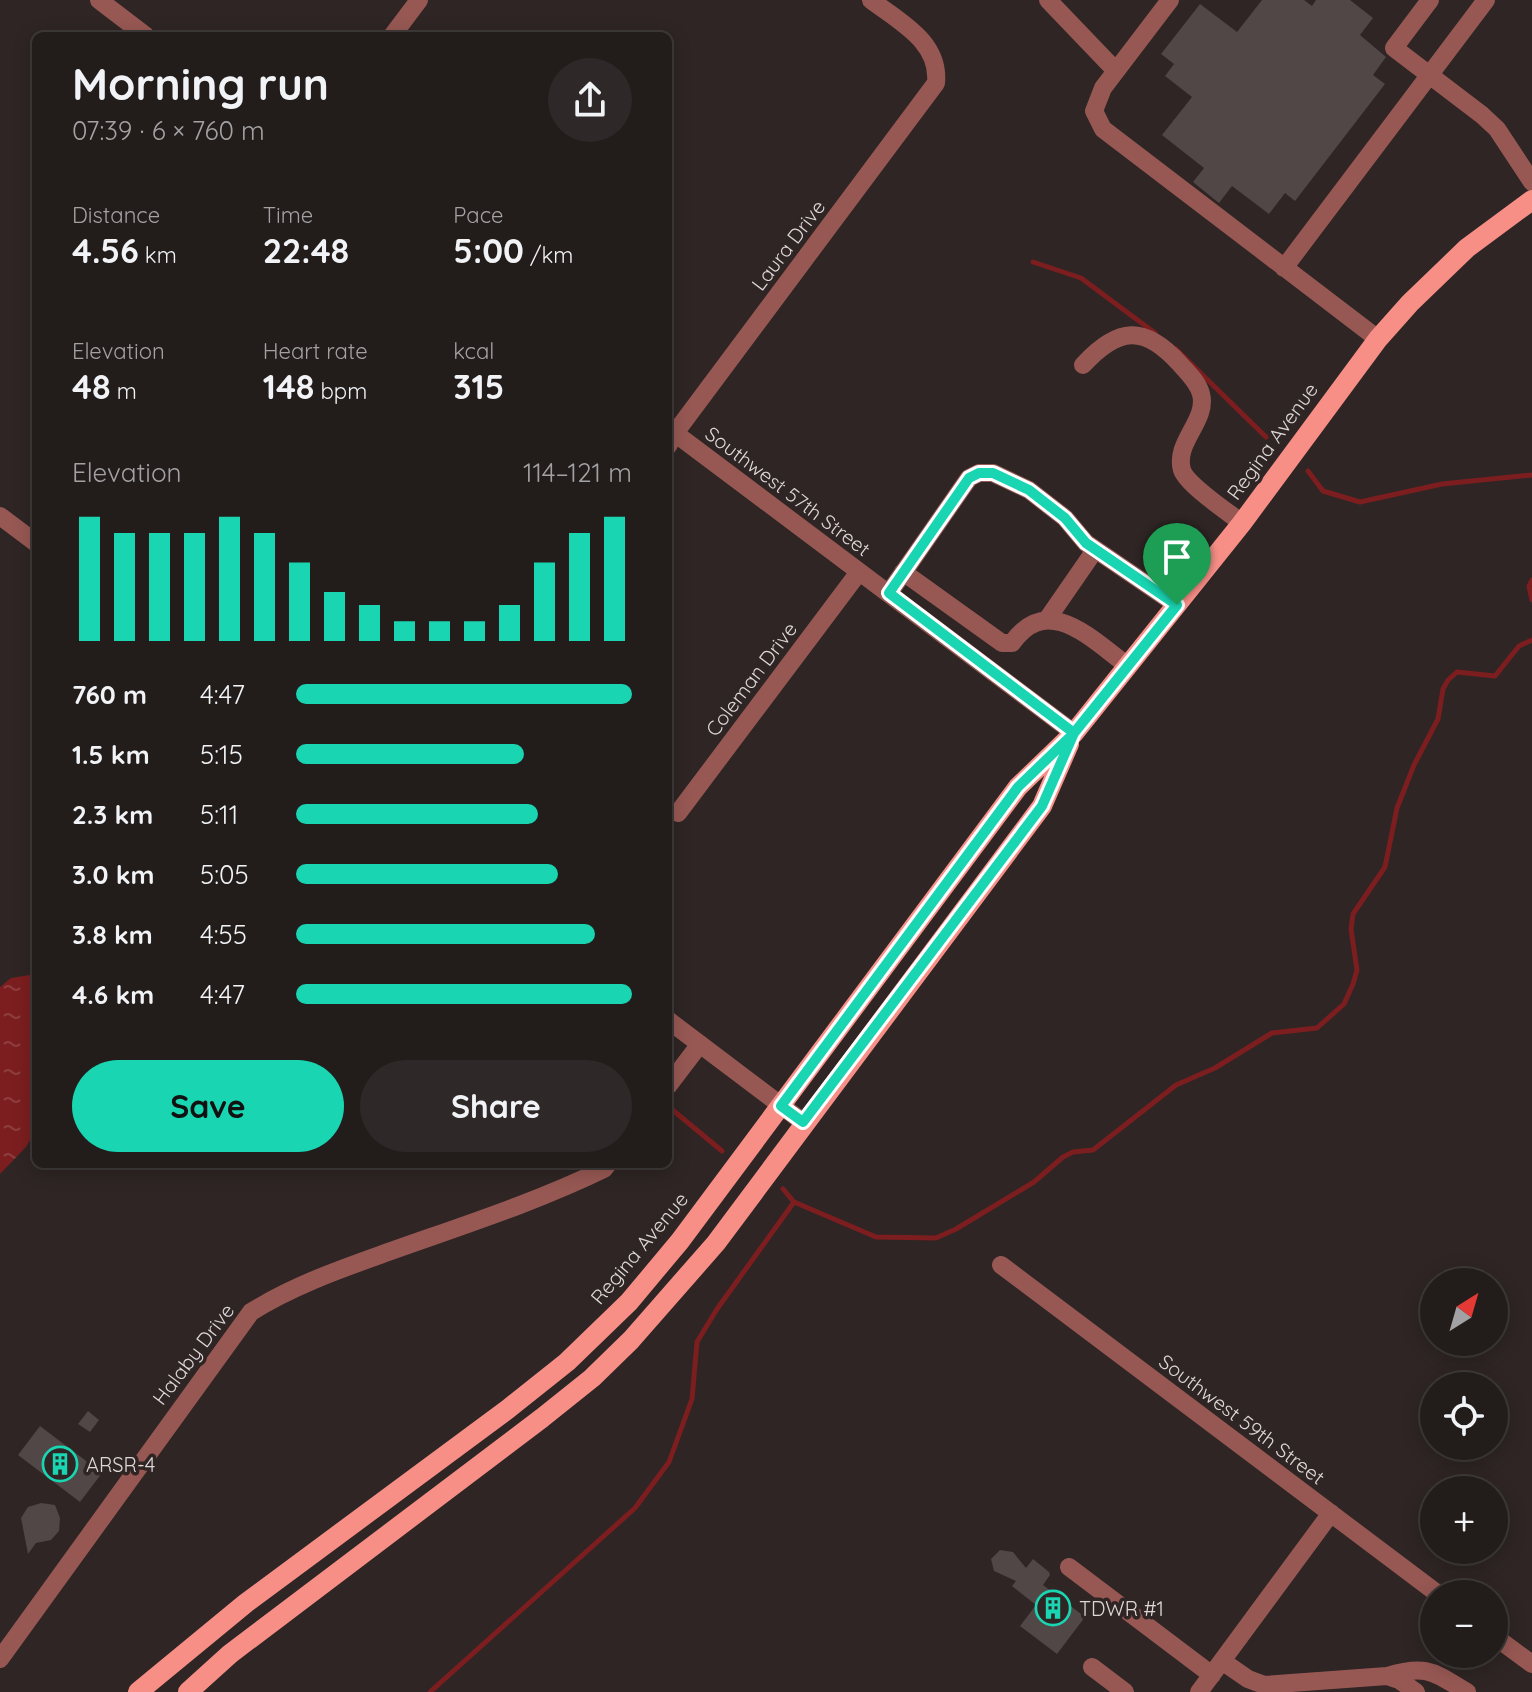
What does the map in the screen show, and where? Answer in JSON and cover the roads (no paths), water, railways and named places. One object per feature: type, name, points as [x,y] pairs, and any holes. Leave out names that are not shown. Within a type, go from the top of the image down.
[{"type":"main road","name":"Regina Avenue","points":[[138,1692],[246,1603],[567,1362],[639,1290],[680,1241],[1018,787],[1074,733],[1128,666],[1242,523],[1378,339],[1467,248],[1532,200]]},
{"type":"main road","name":"Regina Avenue","points":[[188,1692],[230,1654],[427,1507],[592,1378],[631,1340],[716,1243],[803,1122],[1042,806],[1074,733]]},
{"type":"street","points":[[99,0],[141,32]]},
{"type":"street","points":[[395,32],[419,0]]},
{"type":"street","name":"Laura Drive","points":[[672,433],[936,83],[938,67],[921,38],[871,0]]},
{"type":"street","points":[[1048,0],[1116,71]]},
{"type":"street","points":[[1170,0],[1103,88],[1094,111],[1103,129],[1378,339]]},
{"type":"street","points":[[1430,0],[1394,48],[1497,129],[1532,182]]},
{"type":"street","points":[[1284,268],[1486,0]]},
{"type":"street","points":[[1083,365],[1101,347],[1124,334],[1147,336],[1176,359],[1201,391],[1202,403],[1200,415],[1182,450],[1183,473],[1192,484],[1242,523]]},
{"type":"street","name":"Southwest 57th Street","points":[[672,437],[889,593],[1074,733]]},
{"type":"street","points":[[889,593],[969,478],[979,473],[993,473],[1029,490],[1065,518],[1095,550],[1177,605]]},
{"type":"street","points":[[0,516],[32,540]]},
{"type":"street","points":[[1048,618],[1095,550]]},
{"type":"street","name":"Coleman Drive","points":[[678,813],[859,572]]},
{"type":"street","points":[[903,572],[1002,643],[1012,643],[1021,630],[1048,618],[1081,632],[1128,666]]},
{"type":"street","points":[[936,629],[951,607]]},
{"type":"street","points":[[973,657],[989,634]]},
{"type":"street","points":[[672,1023],[803,1122]]},
{"type":"street","points":[[672,1081],[700,1044]]},
{"type":"street","name":"Halaby Drive","points":[[0,1659],[251,1312],[280,1293],[564,1188],[605,1168]]},
{"type":"street","name":"Southwest 59th Street","points":[[1001,1265],[1420,1580]]},
{"type":"street","points":[[1199,1692],[1331,1513]]},
{"type":"street","points":[[1069,1567],[1217,1668],[1264,1685],[1388,1684],[1399,1680],[1416,1692]]},
{"type":"street","points":[[1508,1646],[1532,1664]]},
{"type":"street","points":[[1092,1667],[1125,1692]]},
{"type":"street","points":[[1388,1684],[1408,1669],[1428,1670],[1467,1692]]},
{"type":"water","points":[[32,975],[32,1137],[0,1174],[0,987],[11,978]]},
{"type":"waterway","points":[[1033,262],[1081,278],[1155,333]]},
{"type":"waterway","points":[[1176,349],[1266,437]]},
{"type":"waterway","points":[[1308,471],[1323,491],[1360,502],[1442,484],[1532,475]]},
{"type":"waterway","points":[[1532,580],[1529,586],[1532,600]]},
{"type":"waterway","points":[[430,1692],[635,1508],[669,1462],[692,1399],[697,1342],[794,1202],[876,1237],[936,1238],[1034,1182],[1063,1157],[1073,1152],[1093,1150],[1176,1085],[1215,1068],[1272,1033],[1317,1028],[1344,1004],[1357,970],[1351,929],[1353,914],[1385,867],[1397,808],[1414,765],[1438,719],[1443,689],[1457,672],[1495,676],[1519,646],[1532,640]]},
{"type":"waterway","points":[[672,1109],[722,1151]]},
{"type":"waterway","points":[[783,1189],[794,1202]]},
{"type":"place","name":"ARSR-4","points":[[60,1464]]},
{"type":"place","name":"TDWR #1","points":[[1053,1608]]}]
